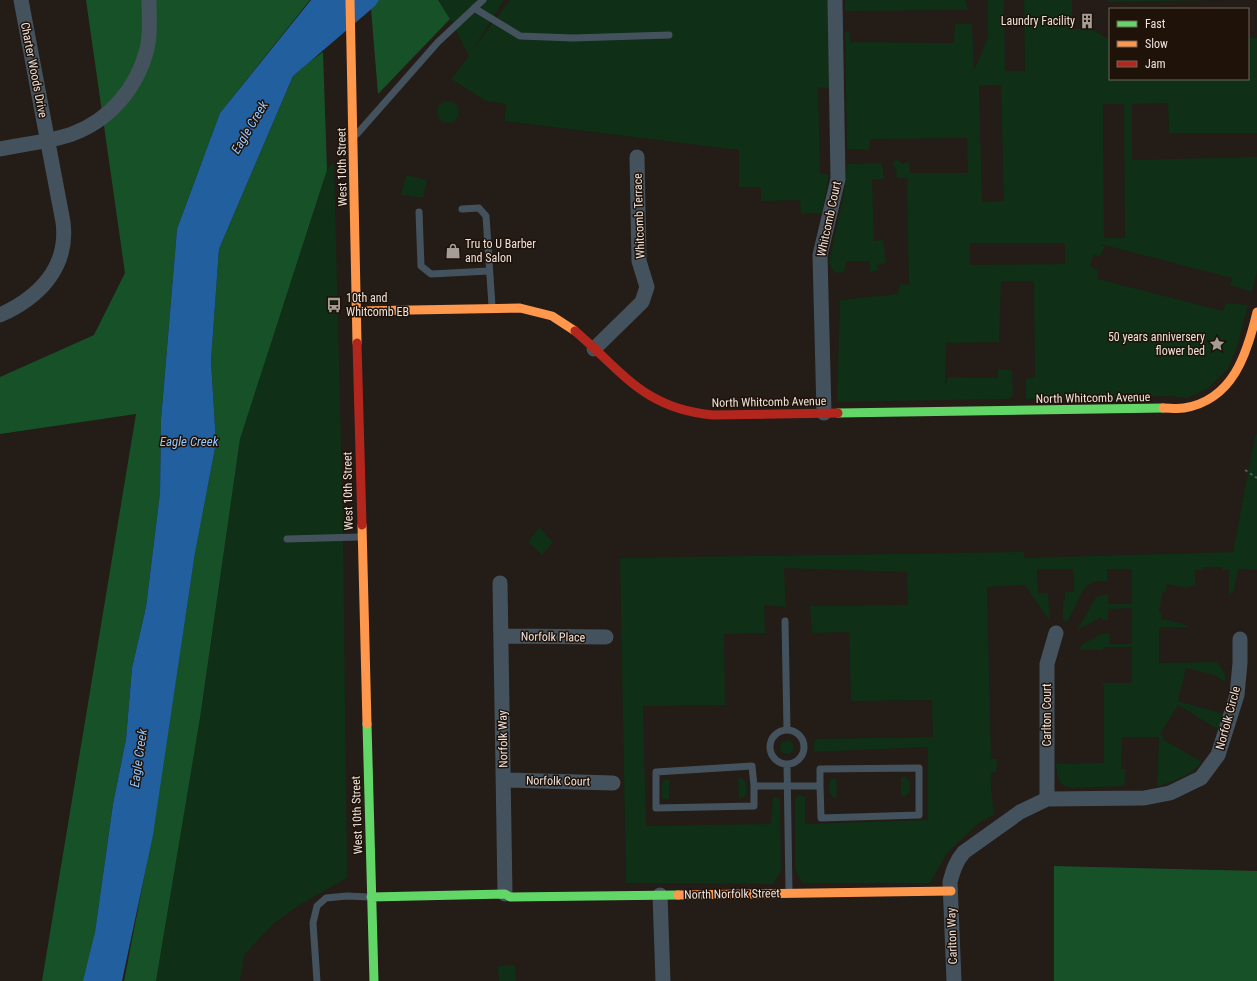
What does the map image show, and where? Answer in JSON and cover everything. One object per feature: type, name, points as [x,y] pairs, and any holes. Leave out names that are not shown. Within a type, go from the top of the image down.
[{"type":"street","name":"Charter Woods Drive","points":[[0,315],[18,307],[36,294],[47,281],[60,256],[64,228],[21,0]]},
{"type":"street","points":[[0,149],[71,134],[92,125],[110,112],[129,91],[142,66],[147,49],[149,0]]},
{"type":"street","name":"West 10th Street","points":[[350,0],[354,138],[356,311],[374,981]]},
{"type":"street","name":"Whitcomb Court","points":[[824,413],[820,255],[838,179],[835,0]]},
{"type":"street","name":"Whitcomb Terrace","points":[[594,349],[642,302],[646,294],[647,287],[639,261],[637,157]]},
{"type":"street","name":"North Whitcomb Avenue","points":[[356,311],[492,308],[528,310],[552,316],[573,329],[647,395],[662,404],[684,412],[713,415],[1173,409],[1195,405],[1214,396],[1229,384],[1242,366],[1257,312]]},
{"type":"street","name":"Norfolk Way","points":[[500,584],[505,894]]},
{"type":"street","name":"Carlton Court","points":[[1047,799],[1047,664],[1056,633]]},
{"type":"street","name":"Norfolk Place","points":[[501,636],[606,637]]},
{"type":"street","name":"Norfolk Circle","points":[[1047,799],[1144,798],[1170,793],[1201,778],[1218,755],[1237,695],[1240,663],[1240,639]]},
{"type":"street","name":"Norfolk Court","points":[[504,780],[613,783]]},
{"type":"street","points":[[951,891],[950,882],[953,870],[964,852],[1020,812],[1047,799]]},
{"type":"street","name":"North Norfolk Street","points":[[371,897],[505,894],[510,897],[951,891]]},
{"type":"street","name":"Carlton Way","points":[[951,891],[954,981]]},
{"type":"street","points":[[660,895],[663,981]]},
{"type":"lane","points":[[354,138],[438,42],[483,0]]},
{"type":"lane","points":[[474,8],[520,36],[573,38],[669,35]]},
{"type":"lane","points":[[462,209],[479,208],[486,216],[492,308]]},
{"type":"lane","points":[[419,212],[421,266],[430,274],[489,270]]},
{"type":"lane","points":[[287,538],[362,537]]},
{"type":"lane","points":[[784,621],[787,730]]},
{"type":"lane","points":[[787,730],[798,735],[802,739],[804,750],[798,760],[787,764],[777,761],[773,757],[770,746],[774,736],[787,730]]},
{"type":"lane","points":[[787,764],[789,893]]},
{"type":"lane","points":[[752,766],[754,786],[754,806],[656,808],[656,772],[752,766]]},
{"type":"lane","points":[[919,768],[919,815],[821,818],[820,786],[820,769],[919,768]]},
{"type":"lane","points":[[754,786],[820,786]]},
{"type":"lane","points":[[317,981],[313,923],[317,906],[326,898],[348,896],[371,897]]},
{"type":"path","points":[[1245,470],[1257,478]]},
{"type":"green space","points":[[86,0],[310,0],[220,113],[177,229],[161,420],[160,493],[146,607],[132,668],[126,739],[113,804],[95,932],[85,981],[42,981],[136,414],[0,434],[0,377],[94,335],[125,273]]},
{"type":"green space","points":[[378,0],[438,0],[450,19],[378,94],[371,9]]},
{"type":"green space","points":[[438,0],[504,0],[473,49],[510,0],[831,0],[832,89],[818,87],[820,173],[829,175],[822,213],[801,214],[800,200],[761,201],[761,187],[739,187],[739,150],[504,121],[506,104],[486,101],[451,79],[469,56],[450,19]]},
{"type":"green space","points":[[845,0],[965,0],[968,10],[845,11]]},
{"type":"green space","points":[[988,0],[1004,0],[1005,71],[1025,71],[1024,0],[1072,0],[1072,29],[1091,29],[1109,39],[1109,80],[1249,80],[1249,38],[1257,38],[1257,133],[1169,133],[1168,103],[1132,104],[1132,160],[1257,157],[1257,271],[1252,292],[1230,285],[1232,278],[1100,244],[1105,247],[1100,256],[1093,255],[1090,266],[1098,271],[1098,279],[1223,311],[1226,303],[1248,305],[1237,347],[1228,369],[1207,389],[1187,398],[1169,396],[1026,399],[1026,379],[1035,377],[1034,281],[1001,281],[999,342],[946,343],[945,386],[948,377],[998,378],[998,369],[1012,370],[1013,396],[1008,399],[837,402],[840,300],[898,294],[900,284],[909,285],[907,178],[897,178],[896,168],[892,164],[897,159],[902,164],[909,162],[910,173],[968,173],[967,138],[870,139],[869,150],[847,149],[845,32],[850,31],[850,42],[954,43],[955,24],[972,24],[974,70],[988,38]],"holes":[[[1001,85],[1004,201],[982,202],[979,86]],[[1103,104],[1124,104],[1125,238],[1104,238]],[[970,243],[1065,243],[1065,264],[970,265]]]},
{"type":"green space","points":[[1107,0],[1218,0],[1107,2]]},
{"type":"green space","points":[[323,52],[327,170],[240,439],[200,718],[156,981],[124,981],[153,831],[196,546],[216,443],[211,361],[219,249],[293,76]]},
{"type":"green space","points":[[448,101],[456,104],[459,112],[456,120],[448,123],[440,120],[437,112],[440,104]]},
{"type":"green space","points":[[334,161],[343,521],[347,878],[299,905],[273,924],[244,955],[240,981],[156,981],[203,699],[240,439],[327,170]]},
{"type":"green space","points":[[882,163],[884,179],[872,180],[874,241],[883,240],[886,263],[876,265],[879,270],[870,272],[869,261],[846,261],[844,272],[835,273],[829,262],[844,194],[847,164]]},
{"type":"green space","points":[[406,175],[427,180],[423,198],[401,195]]},
{"type":"green space","points":[[1257,433],[1257,570],[1238,569],[1234,591],[1229,597],[1229,570],[1222,570],[1222,567],[1203,567],[1203,570],[1195,570],[1195,585],[1187,588],[1167,584],[1166,592],[1163,591],[1159,612],[1162,613],[1161,619],[1181,623],[1189,627],[1159,627],[1159,663],[1217,662],[1225,674],[1225,682],[1214,675],[1186,668],[1178,701],[1223,714],[1219,730],[1178,705],[1160,735],[1164,737],[1164,740],[1202,762],[1193,771],[1181,778],[1157,787],[1159,737],[1122,737],[1121,769],[1126,769],[1124,786],[1069,788],[1062,784],[1058,779],[1056,764],[1104,763],[1104,688],[1102,683],[1132,683],[1132,647],[1103,647],[1103,650],[1080,650],[1081,645],[1102,634],[1109,634],[1109,644],[1132,644],[1132,608],[1108,609],[1108,620],[1102,620],[1102,617],[1077,630],[1096,597],[1108,594],[1108,604],[1132,604],[1132,569],[1107,569],[1107,581],[1095,581],[1085,587],[1067,622],[1063,621],[1063,602],[1065,599],[1065,592],[1074,592],[1073,569],[1037,569],[1038,593],[1048,593],[1050,618],[1048,619],[1025,585],[987,587],[991,759],[997,759],[996,772],[991,773],[994,815],[980,822],[947,853],[930,883],[803,883],[795,870],[795,798],[800,795],[805,797],[805,824],[928,820],[928,747],[813,752],[815,739],[933,737],[932,700],[851,701],[849,632],[812,633],[810,606],[908,605],[907,572],[784,568],[786,607],[764,605],[765,633],[724,634],[725,705],[643,706],[646,826],[771,824],[773,797],[780,798],[781,871],[773,884],[626,883],[620,558],[1024,552],[1024,558],[1233,552],[1255,436]]},
{"type":"green space","points":[[539,527],[553,542],[542,555],[528,542]]},
{"type":"green space","points":[[787,740],[792,742],[794,747],[792,752],[787,754],[782,752],[780,747],[782,742]]},
{"type":"green space","points":[[836,777],[837,796],[834,798],[829,793],[830,780]]},
{"type":"green space","points":[[901,777],[906,777],[910,783],[910,792],[904,797],[901,796]]},
{"type":"green space","points":[[741,778],[746,782],[747,792],[745,796],[739,799],[738,779]]},
{"type":"green space","points":[[669,779],[668,800],[662,798],[661,787],[663,781]]},
{"type":"green space","points":[[1054,866],[1257,871],[1257,981],[1054,981]]},
{"type":"green space","points":[[515,965],[516,981],[499,981],[498,966]]},
{"type":"water","name":"Eagle Creek","points":[[311,0],[379,0],[375,6],[293,76],[219,249],[211,361],[216,443],[195,553],[153,835],[122,981],[83,981],[95,932],[113,804],[126,739],[132,668],[146,607],[160,493],[161,420],[177,229],[220,113]]},
{"type":"traffic: fast","points":[[838,413],[1163,408]]},
{"type":"traffic: fast","points":[[367,724],[374,981]]},
{"type":"traffic: fast","points":[[371,897],[505,894],[510,897],[678,895]]},
{"type":"traffic: slow","points":[[350,0],[357,343]]},
{"type":"traffic: slow","points":[[356,311],[520,308],[552,316],[575,331]]},
{"type":"traffic: slow","points":[[1163,408],[1184,408],[1201,403],[1215,396],[1226,385],[1235,373],[1242,359],[1257,312]]},
{"type":"traffic: slow","points":[[362,525],[367,724]]},
{"type":"traffic: slow","points":[[678,895],[951,891]]},
{"type":"traffic: jam","points":[[575,331],[636,386],[652,397],[669,405],[689,411],[713,415],[838,413]]},
{"type":"traffic: jam","points":[[357,343],[362,525]]},
{"type":"place","name":"Laundry Facility","points":[[1087,21]]},
{"type":"place","name":"Tru to U Barber and Salon","points":[[453,251]]},
{"type":"place","name":"10th and Whitcomb EB","points":[[334,305]]},
{"type":"place","name":"50 years anniversery flower bed","points":[[1217,344]]}]
